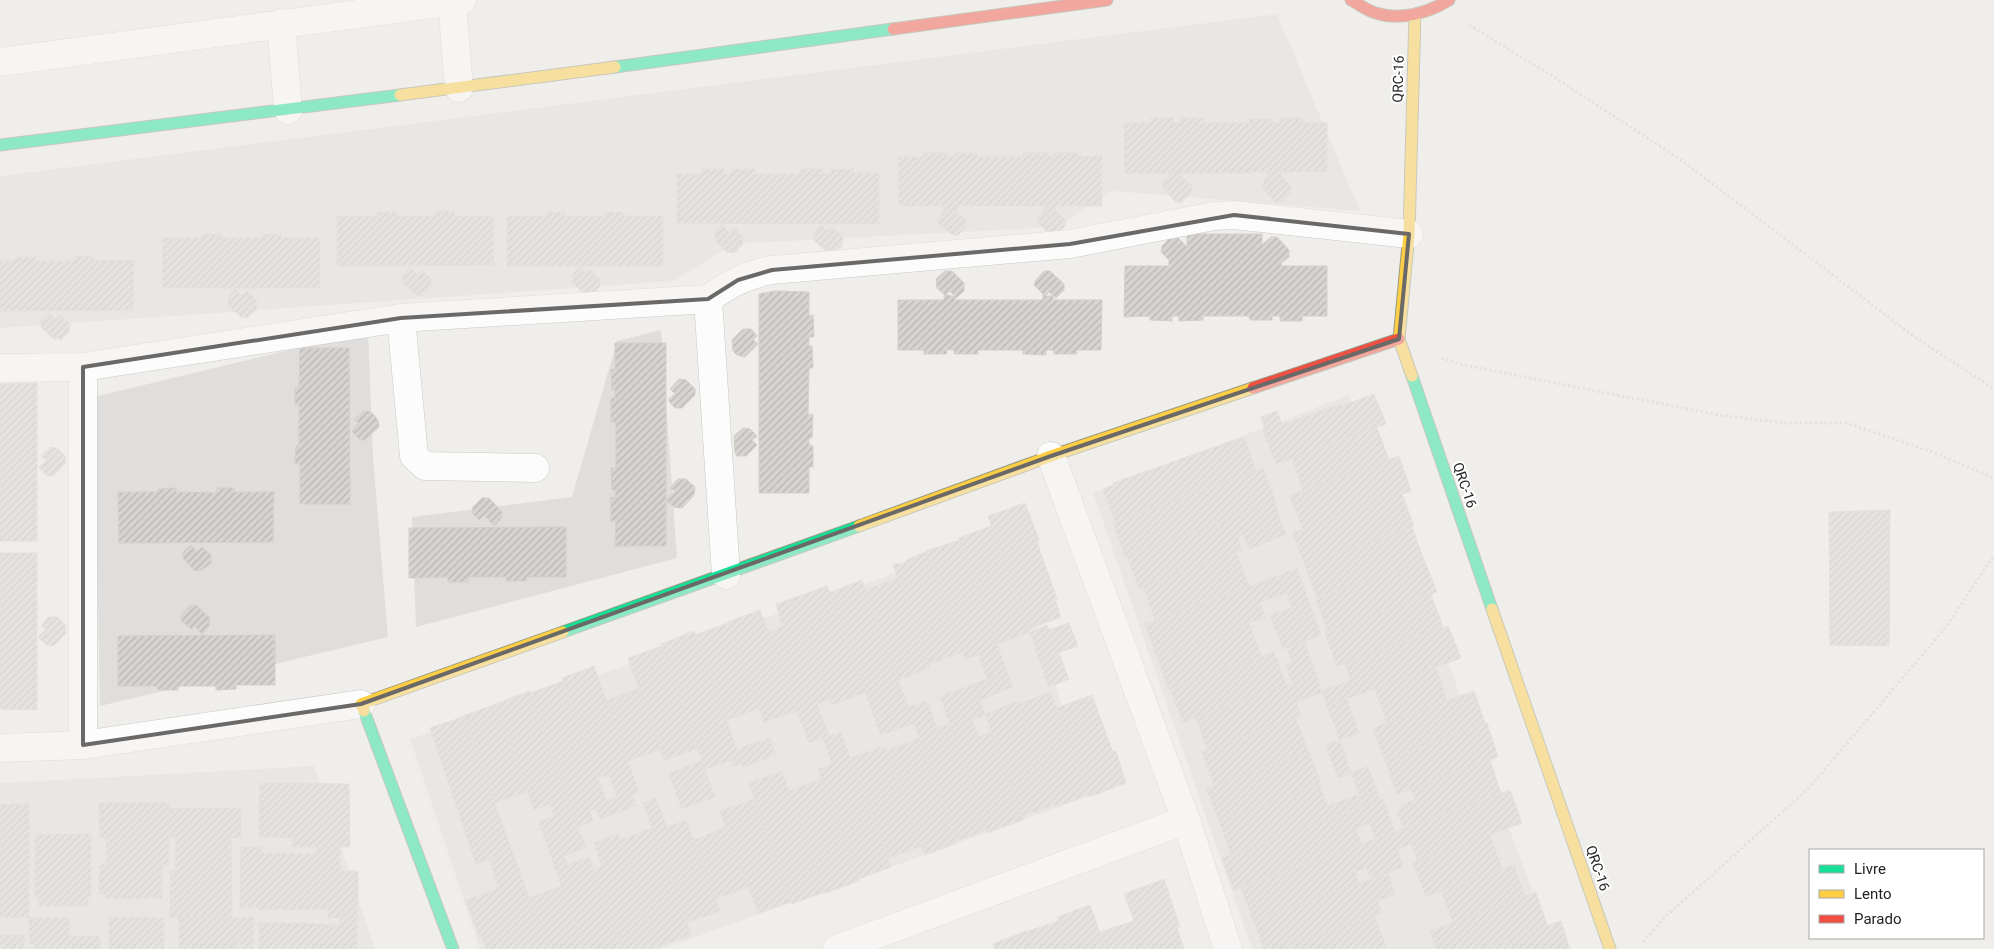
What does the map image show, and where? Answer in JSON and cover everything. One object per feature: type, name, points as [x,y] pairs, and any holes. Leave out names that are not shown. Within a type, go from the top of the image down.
[{"type":"street","points":[[0,145],[459,88],[1107,0]]},
{"type":"street","points":[[1351,0],[1375,13],[1408,16],[1439,7],[1449,0]]},
{"type":"street","points":[[0,62],[457,1],[459,88]]},
{"type":"street","name":"QRC-16","points":[[1415,14],[1409,234],[1398,339],[1610,949]]},
{"type":"street","points":[[282,23],[288,110]]},
{"type":"street","points":[[0,368],[83,367],[401,318],[708,299],[738,280],[755,273],[772,270],[1070,244],[1214,216],[1234,215],[1409,234]]},
{"type":"street","points":[[708,299],[726,575]]},
{"type":"street","points":[[401,318],[414,456],[417,460],[425,466],[535,468]]},
{"type":"street","points":[[0,748],[83,745],[361,704],[726,575],[1051,456],[1398,339]]},
{"type":"street","points":[[83,367],[83,745]]},
{"type":"street","points":[[1051,456],[1186,820],[1228,949]]},
{"type":"street","points":[[361,704],[453,949]]},
{"type":"street","points":[[837,949],[1186,820]]},
{"type":"path","points":[[1439,7],[1554,77],[1680,160],[1916,338],[1994,389]]},
{"type":"path","points":[[1398,339],[1464,365],[1719,415],[1785,423],[1847,423],[1932,452],[1994,478]]},
{"type":"path","points":[[1637,949],[1665,917],[1809,788],[1946,627],[1994,555]]},
{"type":"highlighted area","points":[[1234,215],[1409,234],[1399,339],[1051,456],[361,704],[83,745],[83,367],[401,318],[708,299],[738,280],[772,270],[1070,244]]},
{"type":"shaded area","points":[[1277,14],[1360,211],[1112,191],[1058,227],[733,244],[674,281],[0,328],[0,176]]},
{"type":"shaded area","points":[[661,330],[677,558],[416,627],[412,517],[572,497],[617,341]]},
{"type":"shaded area","points":[[368,331],[373,457],[388,637],[100,706],[94,397]]},
{"type":"shaded area","points":[[1349,395],[1554,949],[1252,949],[1093,493]]},
{"type":"shaded area","points":[[1010,534],[1089,796],[662,949],[480,949],[410,739]]},
{"type":"shaded area","points":[[314,766],[375,949],[0,949],[0,783]]},
{"type":"building","points":[[1150,118],[1173,118],[1173,123],[1180,122],[1180,118],[1203,118],[1203,123],[1250,123],[1250,119],[1271,119],[1271,122],[1280,123],[1280,118],[1302,118],[1303,123],[1327,123],[1327,172],[1281,172],[1281,177],[1275,182],[1268,176],[1268,172],[1181,173],[1181,178],[1177,182],[1169,176],[1169,173],[1125,173],[1124,124],[1150,123]]},
{"type":"building","points":[[924,153],[947,153],[947,157],[954,157],[954,153],[977,153],[977,157],[1023,157],[1023,153],[1048,153],[1047,156],[1054,157],[1054,153],[1077,153],[1077,156],[1102,156],[1102,206],[1056,206],[1056,211],[1051,215],[1045,209],[1045,206],[957,206],[958,212],[954,215],[946,208],[944,211],[944,206],[899,206],[898,157],[925,157]]},
{"type":"building","points":[[702,169],[724,169],[724,173],[731,174],[732,169],[755,169],[754,174],[800,174],[801,169],[823,169],[823,174],[831,174],[831,170],[854,169],[854,173],[879,173],[879,224],[677,223],[677,174],[702,174]]},
{"type":"building","points":[[1170,175],[1177,182],[1182,177],[1192,186],[1191,193],[1182,202],[1176,202],[1163,188],[1163,182]]},
{"type":"building","points":[[1268,175],[1275,182],[1281,176],[1290,185],[1291,193],[1282,202],[1276,202],[1262,188]]},
{"type":"building","points":[[946,208],[954,215],[957,211],[966,220],[965,228],[958,235],[951,234],[937,222]]},
{"type":"building","points":[[1044,209],[1051,215],[1055,210],[1065,220],[1065,226],[1056,235],[1051,235],[1038,223],[1038,217]]},
{"type":"building","points":[[454,211],[454,216],[494,216],[494,265],[337,266],[337,216],[378,216],[378,212],[396,212],[396,216],[436,216],[436,212]]},
{"type":"building","points":[[547,212],[565,212],[565,216],[605,216],[605,212],[624,212],[624,216],[663,216],[663,266],[507,266],[507,216],[547,216]]},
{"type":"building","points":[[722,225],[729,232],[734,227],[743,238],[742,245],[735,253],[727,252],[715,240],[715,233]]},
{"type":"building","points":[[821,225],[827,231],[832,227],[843,237],[842,246],[834,252],[827,252],[814,240],[814,232]]},
{"type":"building","points":[[203,234],[222,234],[222,238],[262,238],[262,234],[281,234],[281,238],[320,238],[320,288],[162,288],[163,238],[203,238]]},
{"type":"building","points":[[1187,234],[1262,234],[1262,245],[1271,237],[1277,237],[1289,250],[1289,257],[1281,263],[1281,266],[1327,266],[1327,316],[1302,316],[1302,321],[1280,321],[1280,316],[1272,316],[1272,320],[1250,320],[1249,316],[1203,316],[1203,320],[1179,321],[1179,316],[1172,316],[1172,321],[1150,320],[1150,316],[1124,317],[1125,266],[1169,266],[1169,260],[1161,252],[1162,246],[1170,238],[1177,237],[1187,247]]},
{"type":"building","points":[[75,256],[93,257],[94,261],[134,260],[133,310],[0,311],[0,261],[16,261],[17,257],[35,257],[36,261],[75,261]]},
{"type":"building","points":[[410,267],[417,275],[422,270],[431,279],[431,287],[423,295],[416,295],[402,282],[402,275]]},
{"type":"building","points":[[580,267],[585,273],[590,269],[600,280],[600,286],[591,295],[585,295],[572,282],[573,274]]},
{"type":"building","points":[[945,271],[952,271],[964,283],[964,291],[956,298],[950,291],[945,295],[937,288],[936,279]]},
{"type":"building","points":[[1044,271],[1050,271],[1064,284],[1064,290],[1056,298],[1049,292],[1045,296],[1034,285]]},
{"type":"building","points":[[235,289],[242,296],[247,291],[257,301],[257,309],[248,317],[241,317],[228,305],[228,297]]},
{"type":"building","points":[[775,291],[809,292],[809,316],[813,315],[814,337],[809,337],[809,346],[812,346],[813,368],[809,368],[808,415],[813,414],[812,438],[809,438],[809,445],[813,446],[813,467],[809,467],[809,493],[759,493],[759,294]]},
{"type":"building","points":[[944,294],[955,297],[955,300],[1043,300],[1043,294],[1045,296],[1053,296],[1053,300],[1102,300],[1101,350],[1077,350],[1077,354],[1054,354],[1053,350],[1046,350],[1046,355],[1023,354],[1023,350],[978,350],[978,354],[954,354],[954,350],[946,350],[947,354],[924,354],[924,350],[898,350],[898,300],[944,300]]},
{"type":"building","points":[[48,313],[56,319],[60,315],[70,324],[69,332],[61,340],[57,337],[55,340],[41,327],[41,320]]},
{"type":"building","points":[[743,329],[751,329],[757,336],[753,340],[758,344],[745,357],[737,355],[733,351],[732,340]]},
{"type":"building","points":[[615,343],[666,343],[666,546],[615,546],[616,521],[611,521],[611,497],[615,498],[616,490],[612,490],[611,468],[616,468],[616,422],[611,422],[611,398],[615,398],[615,390],[612,390],[611,369],[615,369]]},
{"type":"building","points":[[300,348],[349,348],[350,504],[300,504],[300,464],[295,464],[296,446],[299,446],[299,405],[295,405],[295,388],[299,387]]},
{"type":"building","points":[[679,379],[686,380],[695,389],[695,395],[682,408],[675,408],[668,400],[675,394],[670,389]]},
{"type":"building","points":[[37,383],[37,541],[0,541],[0,384]]},
{"type":"building","points":[[1374,394],[1386,424],[1276,464],[1263,431],[1265,430],[1261,417],[1277,411],[1282,424]]},
{"type":"building","points":[[364,411],[371,412],[378,420],[379,427],[365,440],[360,440],[352,431],[359,423],[354,420]]},
{"type":"building","points":[[743,428],[750,429],[757,436],[752,440],[757,445],[746,456],[737,456],[735,453],[734,436]]},
{"type":"building","points":[[1377,428],[1389,460],[1303,491],[1292,458]]},
{"type":"building","points":[[1244,437],[1256,471],[1244,475],[1232,441]]},
{"type":"building","points":[[1232,441],[1244,475],[1115,522],[1103,489],[1114,485],[1113,483]]},
{"type":"building","points":[[51,447],[57,448],[65,456],[66,463],[53,476],[46,475],[39,467],[47,460],[41,456]]},
{"type":"building","points":[[1399,456],[1411,491],[1303,529],[1290,496]]},
{"type":"building","points":[[1263,468],[1276,502],[1256,509],[1244,475]]},
{"type":"building","points":[[1244,475],[1256,509],[1125,556],[1113,522]]},
{"type":"building","points":[[678,479],[686,479],[695,487],[694,495],[682,508],[674,507],[666,500],[675,491],[670,488]]},
{"type":"building","points":[[176,488],[176,492],[217,493],[217,488],[234,488],[234,492],[274,492],[273,542],[119,543],[118,492],[158,492],[158,489]]},
{"type":"building","points":[[1402,494],[1414,526],[1305,565],[1292,533]]},
{"type":"building","points":[[482,498],[489,498],[502,512],[501,519],[494,526],[484,515],[479,520],[472,513],[473,507]]},
{"type":"building","points":[[1274,502],[1286,535],[1269,541],[1256,509]]},
{"type":"building","points":[[1025,503],[1039,540],[1037,542],[1057,599],[1055,600],[1061,617],[1028,629],[988,516]]},
{"type":"building","points":[[1256,509],[1269,541],[1249,549],[1243,534],[1238,537],[1242,551],[1139,588],[1127,556]]},
{"type":"building","points":[[1890,510],[1889,646],[1830,645],[1829,512]]},
{"type":"building","points":[[991,526],[1030,632],[997,644],[959,538]]},
{"type":"building","points":[[566,527],[566,577],[527,577],[526,581],[507,581],[506,577],[468,577],[468,582],[448,582],[448,577],[409,578],[409,528]]},
{"type":"building","points":[[1412,527],[1424,560],[1317,598],[1305,565]]},
{"type":"building","points":[[960,540],[1007,672],[987,679],[979,655],[965,659],[926,551]]},
{"type":"building","points":[[191,545],[197,552],[202,547],[211,555],[211,563],[202,570],[195,571],[183,558],[183,552]]},
{"type":"building","points":[[926,552],[963,652],[929,664],[893,564],[903,564],[908,559]]},
{"type":"building","points":[[0,553],[37,553],[37,710],[0,709]]},
{"type":"building","points":[[1236,553],[1249,586],[1155,620],[1143,587]]},
{"type":"building","points":[[1424,560],[1437,592],[1328,632],[1316,599]]},
{"type":"building","points":[[1297,568],[1309,602],[1292,608],[1280,575]]},
{"type":"building","points":[[1280,575],[1287,593],[1260,602],[1265,617],[1157,657],[1145,624]]},
{"type":"building","points":[[898,578],[930,668],[898,680],[865,590]]},
{"type":"building","points":[[862,580],[908,707],[875,719],[829,593]]},
{"type":"building","points":[[827,586],[866,692],[832,705],[793,598]]},
{"type":"building","points":[[1431,594],[1443,627],[1337,666],[1325,633]]},
{"type":"building","points":[[794,598],[830,699],[817,704],[829,736],[809,743],[768,632],[782,627],[776,604]]},
{"type":"building","points":[[1309,602],[1321,635],[1304,641],[1292,608]]},
{"type":"building","points":[[191,605],[197,606],[210,618],[209,626],[202,634],[195,626],[191,629],[182,621],[181,615]]},
{"type":"building","points":[[1292,608],[1304,641],[1283,649],[1270,615]]},
{"type":"building","points":[[760,610],[797,711],[764,722],[728,622]]},
{"type":"building","points":[[49,617],[57,617],[65,625],[66,633],[53,646],[46,645],[38,637],[46,629],[41,626]]},
{"type":"building","points":[[728,623],[759,708],[726,720],[695,635]]},
{"type":"building","points":[[1069,623],[1078,646],[1039,660],[1030,633],[1047,625],[1049,630]]},
{"type":"building","points":[[1249,623],[1261,656],[1169,690],[1157,657]]},
{"type":"building","points":[[1448,626],[1461,658],[1327,706],[1322,691],[1351,680],[1345,663]]},
{"type":"building","points":[[694,631],[742,763],[733,766],[732,760],[705,769],[661,644]]},
{"type":"building","points":[[275,635],[275,685],[236,685],[236,689],[216,690],[216,686],[178,686],[178,690],[158,690],[157,686],[118,686],[118,636]]},
{"type":"building","points":[[1304,641],[1316,674],[1292,682],[1286,665],[1292,663],[1287,647]]},
{"type":"building","points":[[662,646],[697,749],[664,760],[628,658]]},
{"type":"building","points":[[1274,652],[1286,685],[1183,722],[1170,689]]},
{"type":"building","points":[[1059,653],[1069,679],[1049,687],[1039,660]]},
{"type":"building","points":[[594,666],[639,792],[632,794],[636,805],[611,815],[606,801],[617,797],[609,775],[598,778],[562,678]]},
{"type":"building","points":[[1436,667],[1447,701],[1387,723],[1375,689]]},
{"type":"building","points":[[1007,672],[1013,687],[980,700],[974,684]]},
{"type":"building","points":[[1316,674],[1322,692],[1296,702],[1301,716],[1207,750],[1196,717]]},
{"type":"building","points":[[564,681],[611,815],[600,819],[596,809],[589,811],[593,821],[578,827],[530,693]]},
{"type":"building","points":[[974,684],[985,715],[972,720],[979,737],[991,732],[1023,820],[987,833],[940,696]]},
{"type":"building","points":[[639,689],[661,749],[628,761],[607,700]]},
{"type":"building","points":[[529,691],[578,827],[545,839],[539,822],[554,816],[550,804],[534,810],[496,704]]},
{"type":"building","points":[[1474,691],[1485,723],[1385,761],[1373,728]]},
{"type":"building","points":[[1051,692],[1088,795],[1055,807],[1019,704]]},
{"type":"building","points":[[1092,695],[1113,752],[1116,751],[1126,783],[1089,797],[1057,708]]},
{"type":"building","points":[[1347,700],[1359,733],[1340,740],[1327,706]]},
{"type":"building","points":[[927,701],[937,729],[950,724],[986,830],[957,841],[908,707]]},
{"type":"building","points":[[1018,701],[1054,805],[1022,816],[985,714]]},
{"type":"building","points":[[496,704],[528,791],[495,803],[463,716]]},
{"type":"building","points":[[908,707],[914,723],[881,735],[875,719]]},
{"type":"building","points":[[463,717],[512,850],[476,864],[430,728]]},
{"type":"building","points":[[1296,718],[1308,752],[1214,786],[1202,752]]},
{"type":"building","points":[[1487,723],[1498,757],[1397,794],[1385,761]]},
{"type":"building","points":[[841,732],[891,867],[858,879],[818,769],[832,764],[823,738]]},
{"type":"building","points":[[770,738],[776,755],[743,767],[737,749]]},
{"type":"building","points":[[919,738],[957,843],[925,855],[887,751]]},
{"type":"building","points":[[1340,740],[1351,773],[1338,778],[1326,745]]},
{"type":"building","points":[[885,746],[921,846],[888,858],[851,758]]},
{"type":"building","points":[[1309,752],[1321,784],[1219,821],[1206,788]]},
{"type":"building","points":[[1490,760],[1501,793],[1404,828],[1397,813],[1400,805],[1415,800],[1411,789]]},
{"type":"building","points":[[702,761],[708,779],[675,791],[669,773]]},
{"type":"building","points":[[1368,766],[1380,800],[1364,806],[1351,773]]},
{"type":"building","points":[[782,772],[825,892],[792,904],[749,783]]},
{"type":"building","points":[[708,779],[715,797],[682,809],[675,791]]},
{"type":"building","points":[[822,779],[859,881],[825,893],[789,791]]},
{"type":"building","points":[[260,783],[349,784],[350,847],[292,847],[293,838],[259,837]]},
{"type":"building","points":[[1319,784],[1328,806],[1359,795],[1364,806],[1231,855],[1219,821]]},
{"type":"building","points":[[1510,790],[1522,823],[1418,862],[1411,844],[1397,849],[1403,866],[1388,873],[1375,839]]},
{"type":"building","points":[[656,798],[667,827],[686,820],[720,911],[687,922],[643,803]]},
{"type":"building","points":[[754,799],[791,902],[758,913],[720,811]]},
{"type":"building","points":[[1383,799],[1395,832],[1375,839],[1364,806]]},
{"type":"building","points":[[99,803],[169,803],[169,865],[162,865],[162,898],[106,899],[106,894],[99,894],[100,865],[106,864],[106,837],[100,837]]},
{"type":"building","points":[[0,804],[29,804],[29,918],[0,917]]},
{"type":"building","points":[[1364,806],[1369,823],[1356,829],[1361,844],[1234,890],[1222,858]]},
{"type":"building","points":[[241,808],[241,838],[231,838],[232,918],[170,918],[170,871],[175,871],[176,838],[169,837],[169,809]]},
{"type":"building","points":[[578,827],[586,847],[564,856],[568,865],[589,857],[623,949],[585,949],[560,882],[545,839]]},
{"type":"building","points":[[726,827],[748,887],[715,899],[694,840]]},
{"type":"building","points":[[652,828],[691,935],[658,947],[620,840]]},
{"type":"building","points":[[35,834],[91,834],[91,897],[88,897],[88,906],[39,906],[38,896],[35,897]]},
{"type":"building","points":[[618,834],[658,947],[654,949],[623,949],[593,869],[602,866],[594,843]]},
{"type":"building","points":[[1490,835],[1502,869],[1426,896],[1413,863]]},
{"type":"building","points":[[1375,839],[1388,873],[1371,878],[1366,867],[1355,872],[1359,883],[1253,921],[1241,887]]},
{"type":"building","points":[[241,847],[262,847],[262,853],[317,854],[317,847],[340,847],[340,871],[358,871],[358,918],[328,918],[328,909],[258,910],[259,907],[240,907]]},
{"type":"building","points":[[512,850],[547,949],[486,949],[482,936],[479,936],[466,900],[497,889],[498,886],[489,859]]},
{"type":"building","points":[[1514,865],[1525,896],[1453,923],[1441,890]]},
{"type":"building","points":[[1388,873],[1395,894],[1377,901],[1382,912],[1280,949],[1264,949],[1254,921]]},
{"type":"building","points":[[1164,879],[1180,927],[1177,928],[1184,949],[1145,949],[1124,894]]},
{"type":"building","points":[[562,886],[585,949],[547,949],[529,898]]},
{"type":"building","points":[[1536,892],[1547,925],[1483,949],[1436,949],[1430,931]]},
{"type":"building","points":[[1090,905],[1106,949],[1069,949],[1057,917]]},
{"type":"building","points":[[1374,915],[1386,947],[1380,949],[1280,949]]},
{"type":"building","points":[[109,917],[164,918],[164,949],[109,949]]},
{"type":"building","points":[[179,917],[240,918],[240,940],[237,940],[237,949],[179,949]]},
{"type":"building","points":[[254,917],[253,949],[240,949],[240,918]]},
{"type":"building","points":[[29,918],[69,918],[70,936],[100,936],[100,949],[35,949],[35,944],[30,944]]},
{"type":"building","points":[[340,918],[357,918],[357,949],[259,949],[259,923],[340,926]]},
{"type":"building","points":[[1058,921],[1069,949],[1033,949],[1026,932]]},
{"type":"building","points":[[1134,921],[1145,949],[1106,949],[1100,932]]},
{"type":"building","points":[[1561,921],[1570,949],[1483,949],[1526,933]]},
{"type":"building","points":[[1026,931],[1033,949],[995,949],[993,944]]},
{"type":"building","points":[[0,935],[24,935],[24,949],[0,949]]},
{"type":"traffic: fast","points":[[615,67],[893,29]]},
{"type":"traffic: fast","points":[[0,145],[400,95]]},
{"type":"traffic: fast","points":[[1412,376],[1492,609]]},
{"type":"traffic: fast","points":[[563,632],[859,526]]},
{"type":"traffic: fast","points":[[364,711],[453,949]]},
{"type":"traffic: slow","points":[[1412,376],[1399,339],[1409,234],[1415,14]]},
{"type":"traffic: slow","points":[[400,95],[615,67]]},
{"type":"traffic: slow","points":[[859,526],[1051,456],[1253,388]]},
{"type":"traffic: slow","points":[[1492,609],[1610,949]]},
{"type":"traffic: slow","points":[[364,711],[361,704],[563,632]]},
{"type":"traffic: jam","points":[[893,29],[1107,0]]},
{"type":"traffic: jam","points":[[1351,0],[1373,12],[1395,16],[1423,12],[1449,0]]},
{"type":"traffic: jam","points":[[1253,388],[1399,339]]}]
